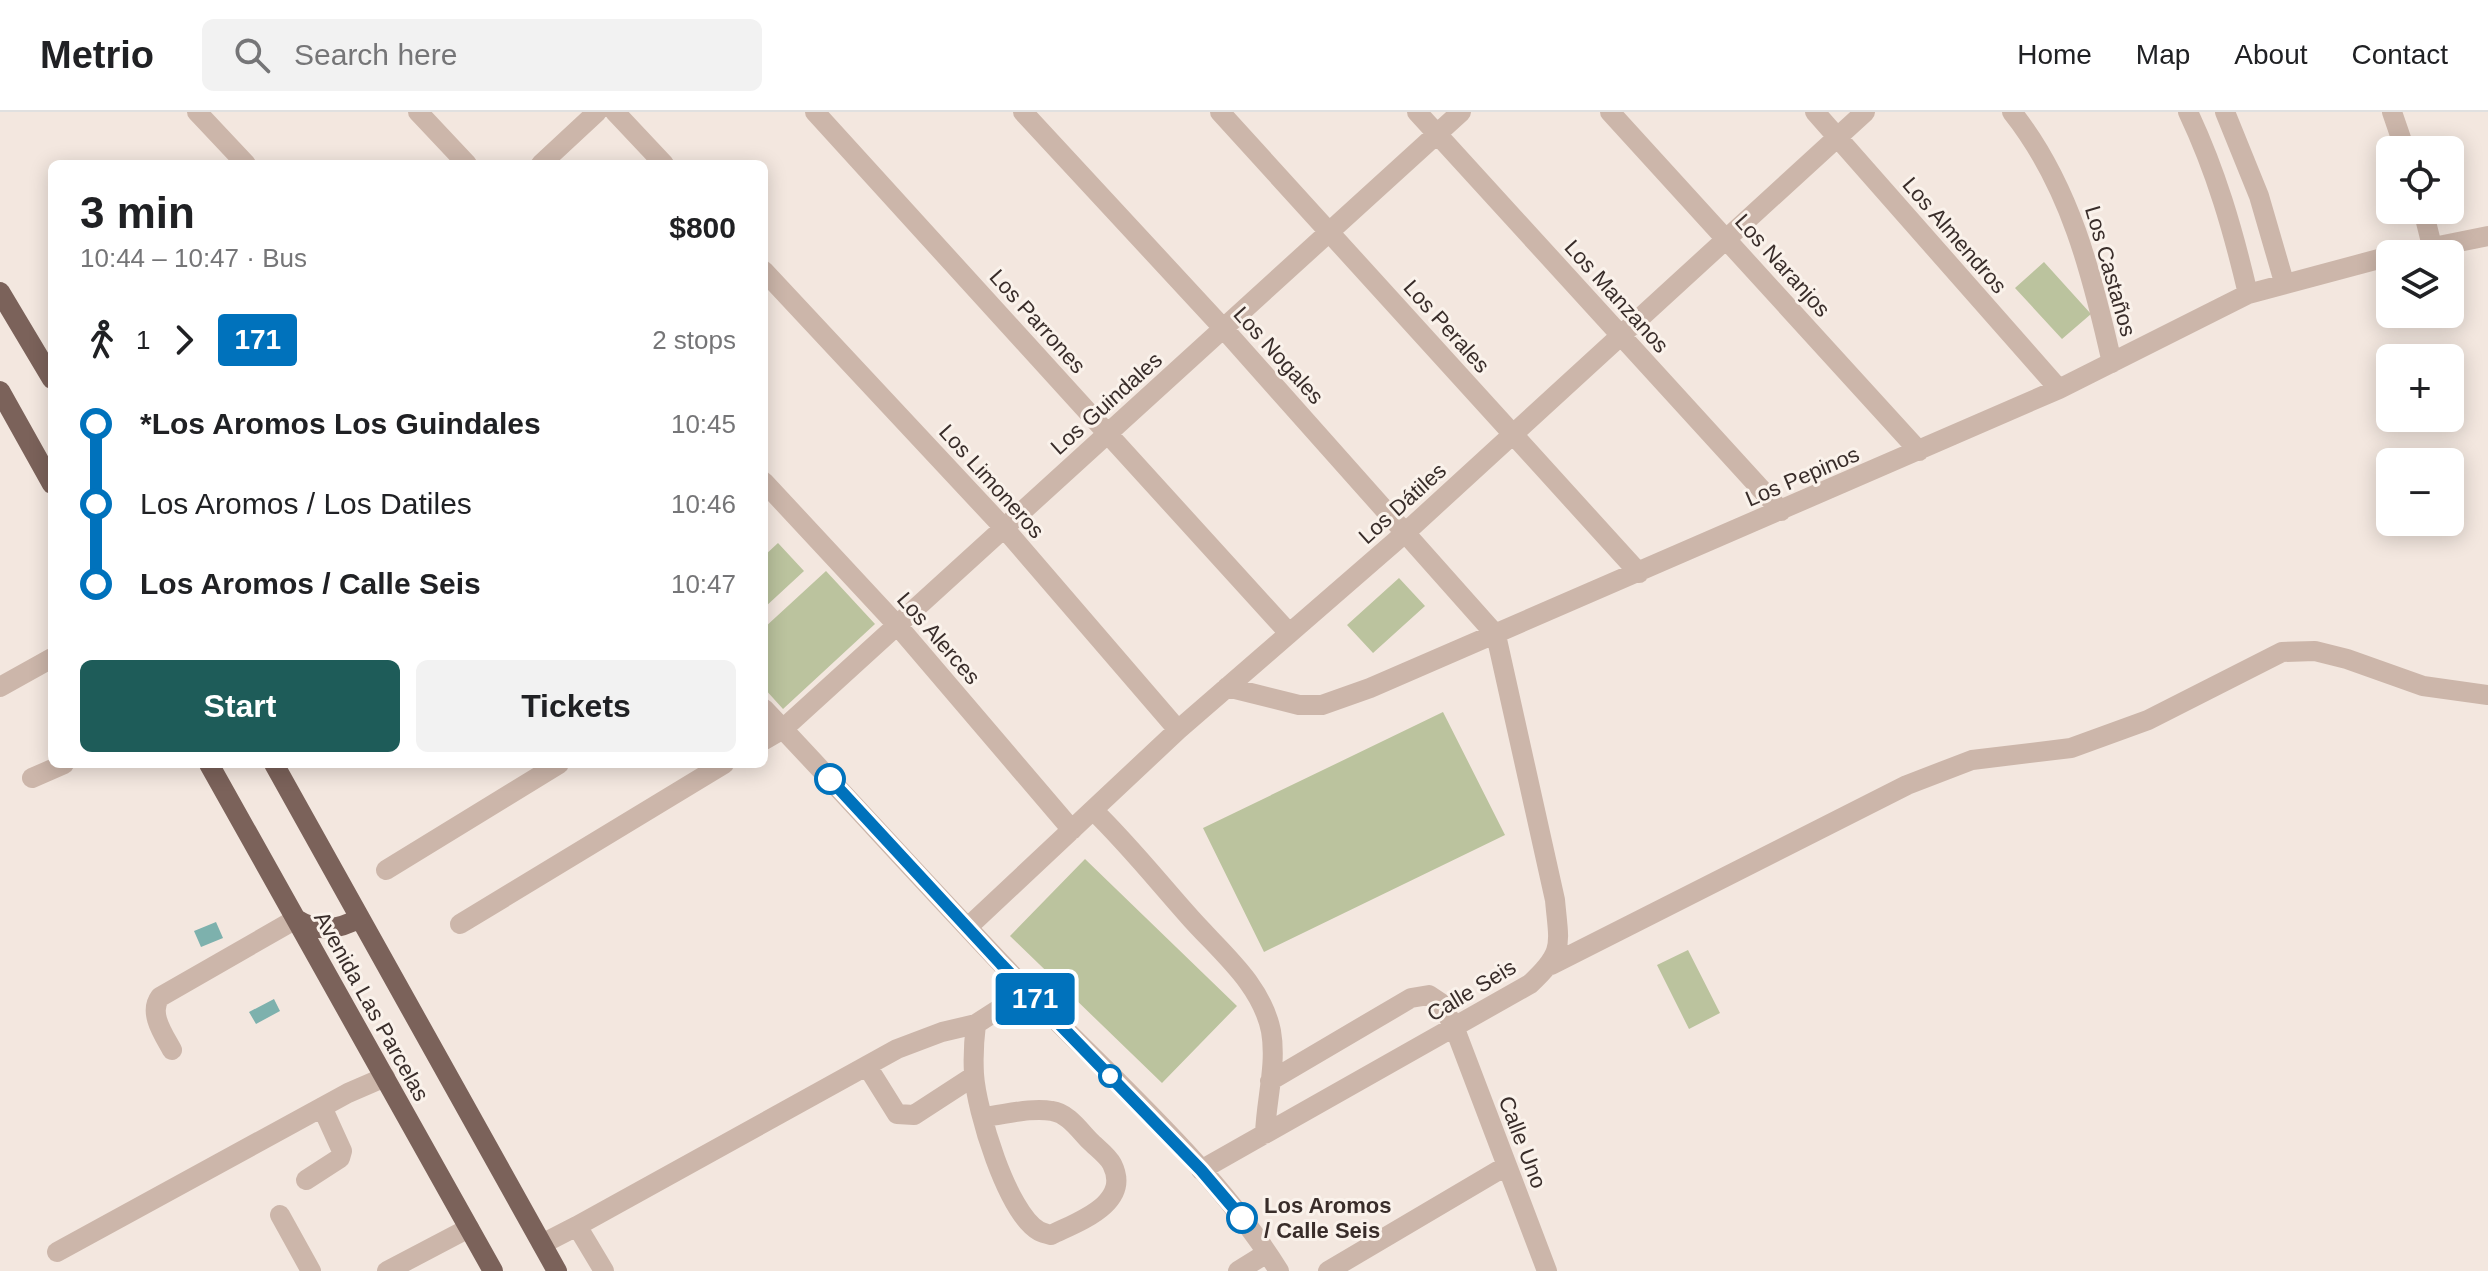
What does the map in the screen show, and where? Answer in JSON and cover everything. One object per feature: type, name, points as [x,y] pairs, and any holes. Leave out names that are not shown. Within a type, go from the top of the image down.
[{"type":"main road","points":[[0,292],[6,311],[48,373]]},
{"type":"main road","points":[[0,391],[48,477]]},
{"type":"main road","name":"Avenida Las Parcelas","points":[[211,768],[493,1271]]},
{"type":"main road","name":"Avenida Las Parcelas","points":[[276,768],[557,1271]]},
{"type":"main road","points":[[296,919],[320,929],[341,927],[360,918]]},
{"type":"street","points":[[197,112],[242,160]]},
{"type":"street","points":[[418,112],[463,160]]},
{"type":"street","points":[[545,160],[597,112]]},
{"type":"street","points":[[615,112],[660,160]]},
{"type":"street","name":"Los Parrones","points":[[815,112],[1289,633]]},
{"type":"street","name":"Los Nogales","points":[[1023,112],[1223,328],[1496,635]]},
{"type":"street","name":"Los Perales","points":[[1220,112],[1639,573]]},
{"type":"street","name":"Los Manzanos","points":[[1417,112],[1781,511]]},
{"type":"street","name":"Los Guindales","points":[[768,738],[783,729],[1461,112]]},
{"type":"street","name":"Los Naranjos","points":[[1610,112],[1919,451]]},
{"type":"street","name":"Los Almendros","points":[[1815,112],[2059,389]]},
{"type":"street","name":"Los Dátiles","points":[[968,927],[1178,730],[1405,533],[1865,112]]},
{"type":"street","name":"Los Castaños","points":[[2012,112],[2037,148],[2068,206],[2089,268],[2112,363]]},
{"type":"street","points":[[2188,112],[2226,207],[2248,294]]},
{"type":"street","points":[[2225,112],[2259,196],[2284,282]]},
{"type":"street","points":[[2392,112],[2400,136]]},
{"type":"street","points":[[2464,240],[2488,236]]},
{"type":"street","name":"Los Pepinos","points":[[1227,687],[1299,705],[1322,705],[1370,688],[2059,389],[2248,294],[2376,259]]},
{"type":"street","name":"Los Limoneros","points":[[768,275],[1004,528],[1178,730]]},
{"type":"street","name":"Los Alerces","points":[[768,486],[897,625],[1072,830]]},
{"type":"street","points":[[1496,635],[1555,900],[1559,942],[1551,965]]},
{"type":"street","name":"Calle Seis","points":[[1201,1170],[1455,1029],[1530,984],[1551,965],[1907,785],[1972,760],[2071,748],[2148,720],[2282,652],[2315,651],[2423,686],[2488,695]]},
{"type":"street","points":[[0,687],[48,660]]},
{"type":"street","points":[[768,713],[1027,991],[1201,1170],[1245,1222],[1279,1271]]},
{"type":"street","points":[[32,778],[55,768]]},
{"type":"street","points":[[386,870],[552,768]]},
{"type":"street","points":[[460,924],[717,768]]},
{"type":"street","points":[[1093,810],[1251,985],[1260,1001],[1271,1032],[1273,1063],[1265,1108],[1265,1134]]},
{"type":"street","points":[[172,1050],[154,1012],[155,1003],[160,997],[296,919]]},
{"type":"street","points":[[542,1244],[867,1066],[919,1040],[976,1024],[1027,991]]},
{"type":"street","name":"Calle Uno","points":[[1270,1081],[1411,998],[1429,995],[1441,1003],[1455,1029],[1547,1271]]},
{"type":"street","points":[[976,1024],[974,1076],[983,1117],[999,1171],[1019,1209],[1038,1231],[1051,1235],[1101,1209],[1111,1198],[1116,1181],[1112,1164],[1066,1117],[1054,1111],[1039,1110],[983,1117]]},
{"type":"street","points":[[867,1066],[897,1114],[906,1116],[914,1115],[974,1076]]},
{"type":"street","points":[[57,1252],[322,1107],[385,1077]]},
{"type":"street","points":[[306,1180],[340,1158],[342,1151],[322,1107]]},
{"type":"street","points":[[1328,1271],[1506,1166]]},
{"type":"street","points":[[280,1215],[311,1271]]},
{"type":"street","points":[[577,1226],[604,1271]]},
{"type":"street","points":[[387,1271],[469,1228]]},
{"type":"street","points":[[1238,1271],[1267,1253]]},
{"type":"green space","points":[[2044,262],[2091,314],[2062,339],[2015,288]]},
{"type":"green space","points":[[778,543],[804,571],[768,604],[768,552]]},
{"type":"green space","points":[[826,571],[875,624],[783,709],[768,692],[768,624]]},
{"type":"green space","points":[[1399,578],[1425,606],[1373,653],[1347,625]]},
{"type":"green space","points":[[1443,712],[1505,835],[1264,952],[1203,828]]},
{"type":"green space","points":[[1085,859],[1237,1006],[1162,1083],[1010,936]]},
{"type":"green space","points":[[1688,950],[1720,1013],[1689,1029],[1657,965]]},
{"type":"water","points":[[216,922],[223,938],[201,947],[194,931]]},
{"type":"water","points":[[274,999],[280,1011],[256,1024],[249,1012]]},
{"type":"bus line","name":"171","points":[[830,779],[1001,964],[1201,1170],[1242,1218]]},
{"type":"place","name":"Los Aromos / Calle Seis","points":[[1242,1218]]}]
